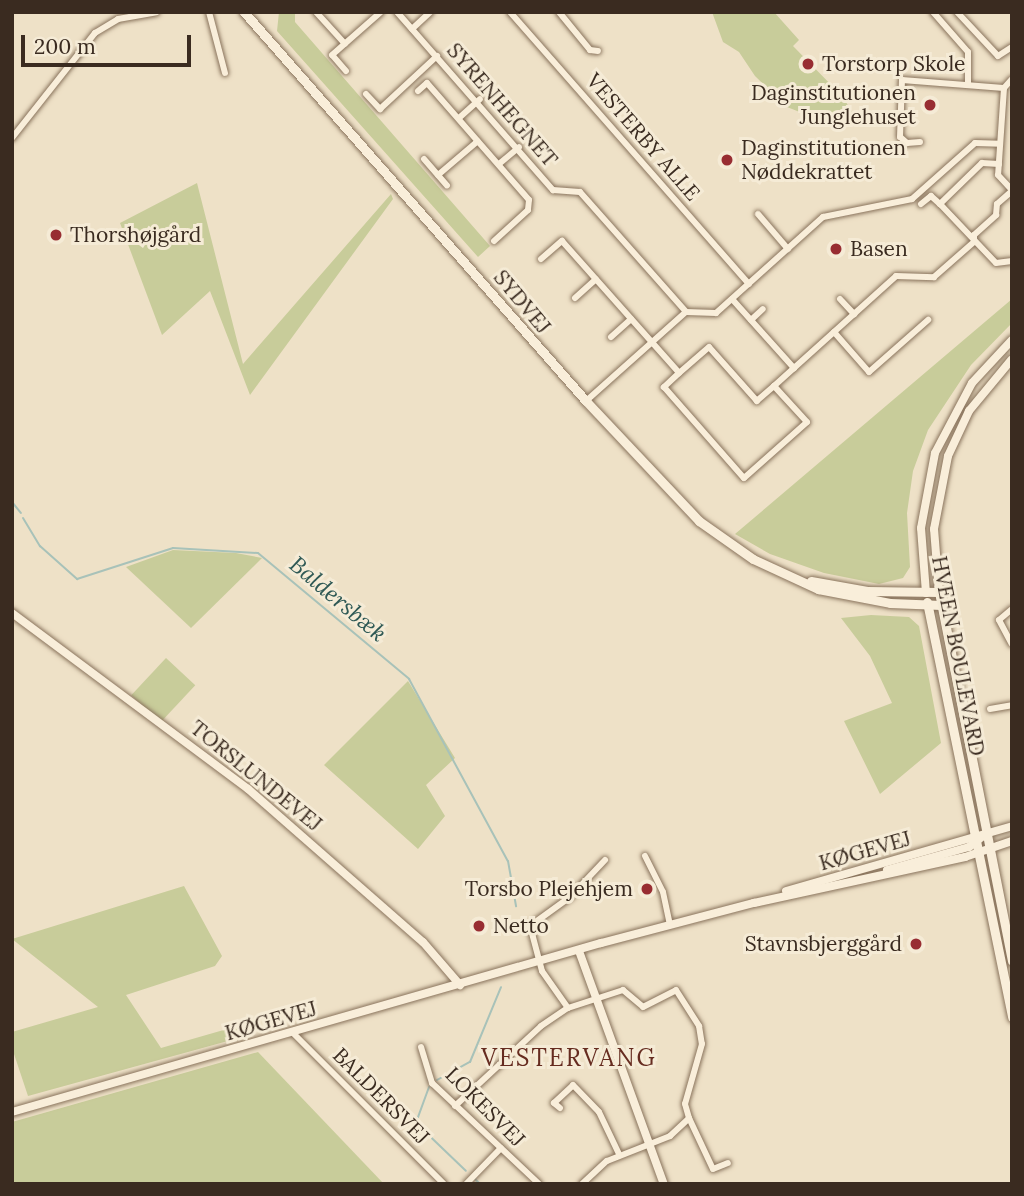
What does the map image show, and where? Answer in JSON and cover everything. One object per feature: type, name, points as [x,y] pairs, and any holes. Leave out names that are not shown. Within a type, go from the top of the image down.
[{"type":"main road","name":"SYDVEJ","points":[[244,12],[586,401],[699,521],[753,559],[853,598],[941,604]]},
{"type":"main road","name":"SYDVEJ","points":[[802,580],[867,591],[939,592]]},
{"type":"main road","name":"HVEEN BOULEVARD","points":[[939,592],[1012,961]]},
{"type":"main road","name":"HVEEN BOULEVARD","points":[[926,593],[1012,1017]]},
{"type":"street","points":[[12,138],[95,33],[118,19],[156,12]]},
{"type":"street","points":[[209,12],[225,73]]},
{"type":"street","points":[[316,12],[345,44]]},
{"type":"street","points":[[346,71],[332,55],[381,12]]},
{"type":"street","name":"SYRENHEGNET","points":[[397,12],[479,101],[553,190],[580,192],[686,312]]},
{"type":"street","points":[[411,29],[430,12]]},
{"type":"street","name":"VESTERBY ALLE","points":[[510,12],[748,284]]},
{"type":"street","name":"VESTERBY ALLE","points":[[558,12],[590,50],[598,51]]},
{"type":"street","points":[[933,12],[968,52],[968,85]]},
{"type":"street","points":[[957,12],[998,56],[1012,47]]},
{"type":"street","points":[[965,19],[974,12]]},
{"type":"street","points":[[366,94],[380,109],[438,56]]},
{"type":"street","points":[[775,386],[807,422],[744,478],[664,387],[709,347],[757,401],[896,276],[934,277],[996,215],[997,204],[1012,191],[998,167],[1004,88],[1012,79]]},
{"type":"street","points":[[920,142],[907,143],[900,137],[902,80],[1004,88]]},
{"type":"street","points":[[418,91],[427,83],[529,200],[527,210],[494,241]]},
{"type":"street","points":[[459,118],[479,101]]},
{"type":"street","points":[[438,175],[478,141]]},
{"type":"street","points":[[586,401],[686,312],[712,315],[823,217],[912,198],[975,143],[1000,144]]},
{"type":"street","points":[[499,164],[519,147]]},
{"type":"street","points":[[424,159],[447,185]]},
{"type":"street","points":[[940,204],[982,163],[998,167]]},
{"type":"street","points":[[988,172],[998,167]]},
{"type":"street","points":[[921,204],[931,196],[996,263],[1012,261]]},
{"type":"street","points":[[769,213],[760,217],[788,249]]},
{"type":"street","points":[[541,259],[562,241],[679,373]]},
{"type":"street","points":[[575,298],[596,279]]},
{"type":"street","points":[[732,299],[794,368]]},
{"type":"street","points":[[840,299],[854,314]]},
{"type":"street","points":[[751,320],[763,309]]},
{"type":"street","points":[[611,337],[631,319]]},
{"type":"street","points":[[834,332],[869,372],[928,320]]},
{"type":"street","name":"HVEEN BOULEVARD","points":[[926,593],[921,528],[935,453],[965,393],[1012,340]]},
{"type":"street","name":"HVEEN BOULEVARD","points":[[939,592],[934,529],[948,457],[969,411],[1012,359]]},
{"type":"street","points":[[1012,609],[999,620],[1012,644]]},
{"type":"street","name":"TORSLUNDEVEJ","points":[[12,613],[279,815],[424,942],[460,985]]},
{"type":"street","points":[[990,709],[1012,705]]},
{"type":"street","points":[[977,844],[1012,829]]},
{"type":"street","points":[[988,840],[1012,841]]},
{"type":"street","name":"KØGEVEJ","points":[[754,903],[854,882],[988,840]]},
{"type":"street","name":"KØGEVEJ","points":[[12,1112],[579,950],[977,844]]},
{"type":"street","points":[[645,856],[663,892],[670,925]]},
{"type":"street","points":[[568,1008],[539,963],[530,926],[570,897],[605,860]]},
{"type":"street","points":[[579,950],[664,1184]]},
{"type":"street","points":[[455,1106],[544,1023],[568,1008],[626,990],[640,1007],[679,991],[699,1026],[702,1044],[685,1104],[688,1118],[713,1169],[728,1163]]},
{"type":"street","name":"BALDERSVEJ","points":[[293,1033],[444,1184]]},
{"type":"street","name":"LOKESVEJ","points":[[421,1047],[432,1083],[539,1184]]},
{"type":"street","points":[[560,1108],[554,1103],[573,1085],[600,1112],[619,1154]]},
{"type":"street","points":[[582,1184],[619,1154],[670,1136],[688,1118]]},
{"type":"street","points":[[466,1184],[501,1148]]},
{"type":"green space","points":[[279,12],[295,12],[295,22],[490,246],[478,257],[277,31]]},
{"type":"green space","points":[[712,12],[774,12],[799,40],[793,46],[843,97],[856,119],[830,124],[787,107],[755,76],[739,52],[723,42]]},
{"type":"green space","points":[[197,183],[243,364],[391,194],[393,199],[250,395],[210,291],[162,335],[120,223]]},
{"type":"green space","points":[[1012,299],[1012,323],[971,365],[928,430],[913,471],[907,513],[910,567],[903,578],[879,584],[824,573],[770,554],[735,534]]},
{"type":"green space","points":[[173,550],[236,553],[262,558],[191,628],[126,567]]},
{"type":"green space","points":[[871,615],[909,617],[919,626],[941,743],[880,794],[844,721],[892,703],[870,656],[841,618]]},
{"type":"green space","points":[[166,658],[195,685],[160,723],[131,695]]},
{"type":"green space","points":[[408,681],[455,758],[426,785],[445,816],[418,849],[324,765]]},
{"type":"green space","points":[[184,886],[222,956],[215,966],[126,995],[161,1048],[234,1027],[246,1036],[28,1096],[12,1048],[12,1032],[98,1007],[12,939]]},
{"type":"green space","points":[[258,1052],[384,1184],[12,1184],[12,1122]]},
{"type":"waterway","name":"Baldersbæk","points":[[12,502],[21,513]]},
{"type":"waterway","name":"Baldersbæk","points":[[23,518],[40,546],[77,579],[173,548],[258,553],[409,679],[508,861],[516,906]]},
{"type":"waterway","name":"Baldersbæk","points":[[437,1080],[470,1062],[501,987]]},
{"type":"waterway","name":"Baldersbæk","points":[[429,1087],[416,1123],[466,1171]]},
{"type":"waterway","name":"Baldersbæk","points":[[475,1179],[480,1184]]},
{"type":"place","name":"Torstorp Skole","points":[[808,64]]},
{"type":"place","name":"Daginstitutionen Junglehuset","points":[[930,105]]},
{"type":"place","name":"Daginstitutionen Nøddekrattet","points":[[727,160]]},
{"type":"place","name":"Thorshøjgård","points":[[56,235]]},
{"type":"place","name":"Basen","points":[[836,249]]},
{"type":"place","name":"Torsbo Plejehjem","points":[[647,889]]},
{"type":"place","name":"Netto","points":[[479,926]]},
{"type":"place","name":"Stavnsbjerggård","points":[[916,944]]},
{"type":"district","name":"VESTERVANG","points":[[569,1058]]}]
